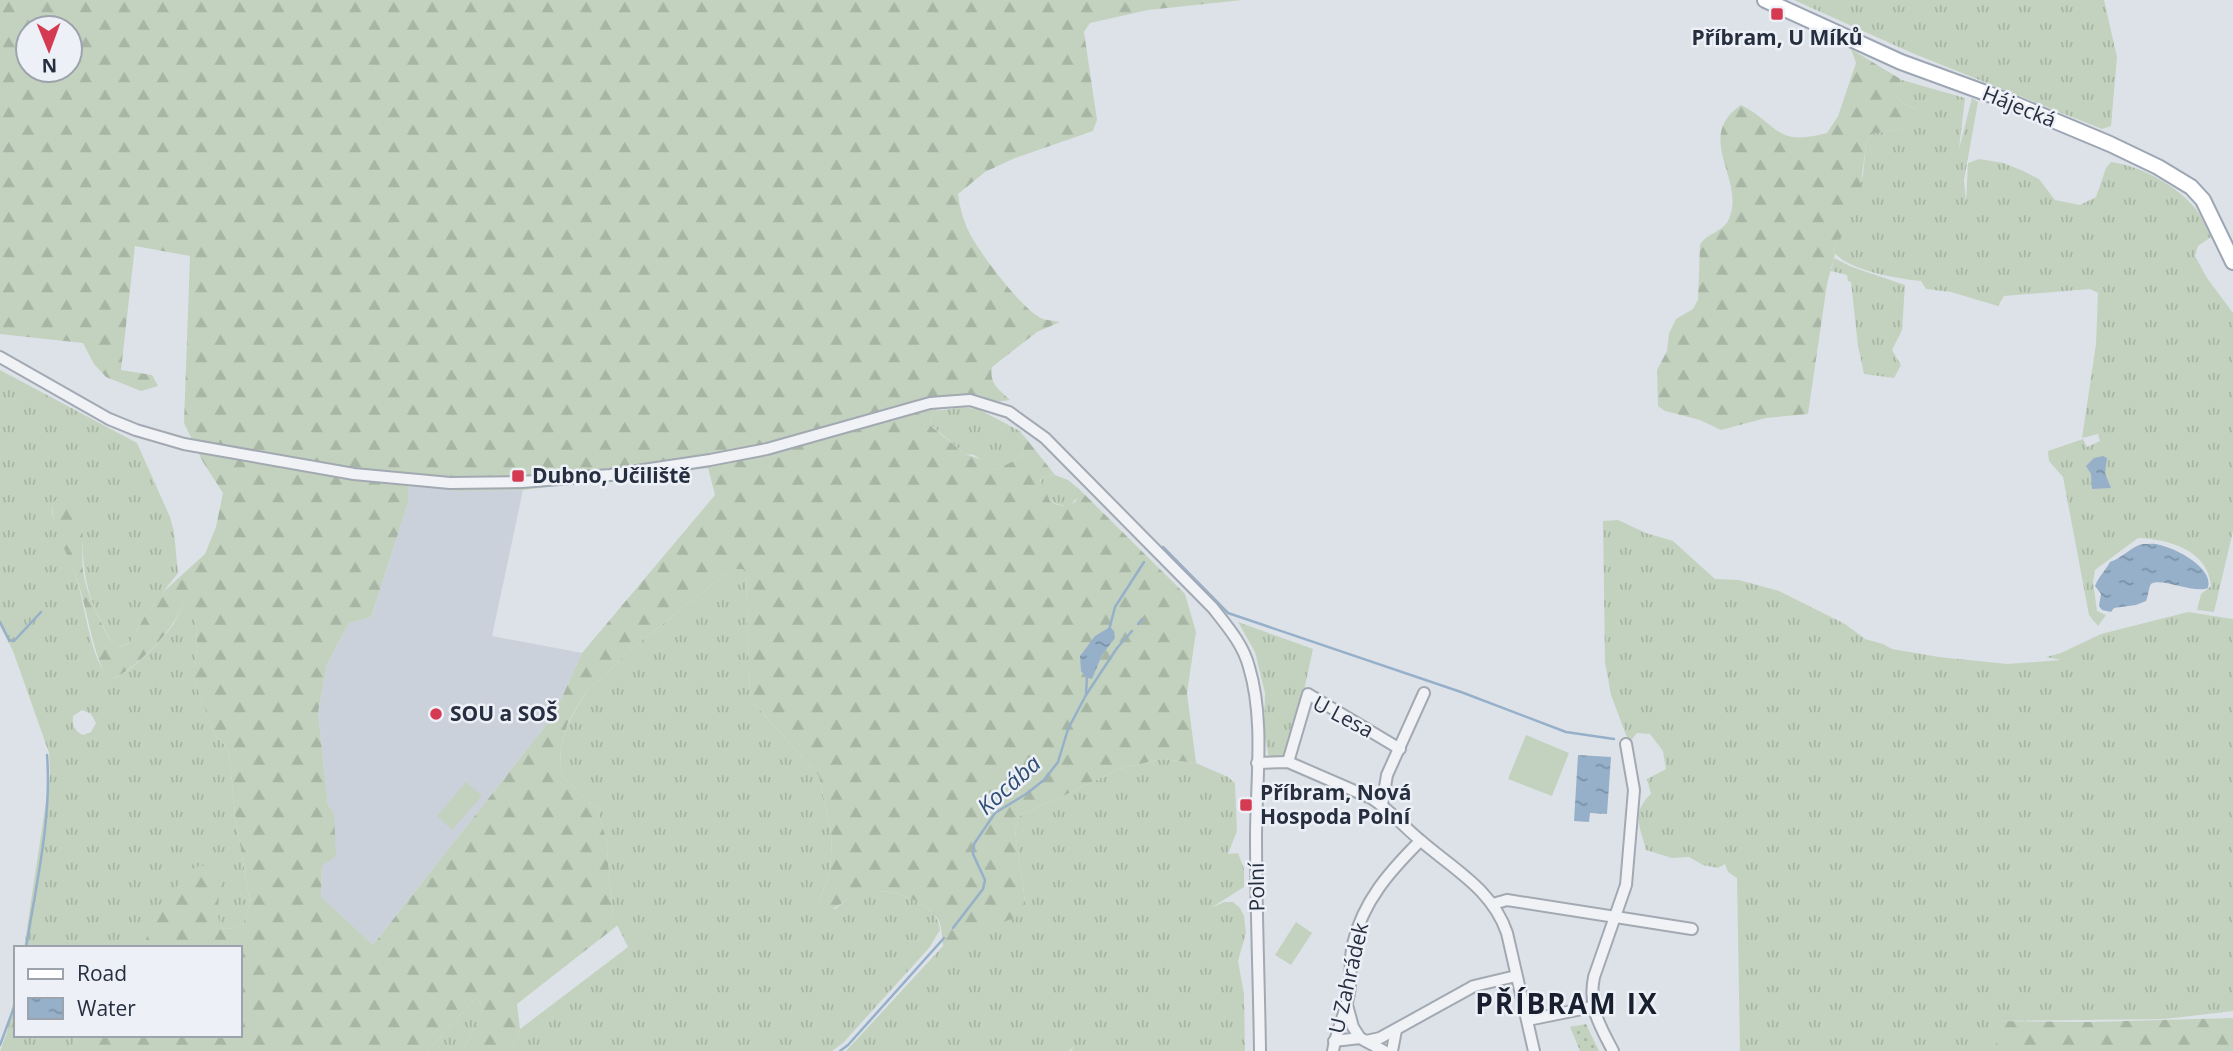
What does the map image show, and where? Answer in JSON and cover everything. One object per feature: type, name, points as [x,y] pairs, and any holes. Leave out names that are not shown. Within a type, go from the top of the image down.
[{"type":"main road","name":"Hájecká","points":[[1765,0],[1901,62],[2005,100],[2158,167],[2191,187],[2203,200],[2233,262]]},
{"type":"street","name":"Polní","points":[[0,357],[109,419],[184,444],[354,474],[450,483],[522,482],[623,473],[710,460],[767,449],[930,403],[970,400],[1009,412],[1027,422],[1045,438],[1213,608],[1234,635],[1249,664],[1257,723],[1260,1051]]},
{"type":"street","name":"U Lesa","points":[[1382,805],[1387,775],[1424,693]]},
{"type":"street","name":"U Lesa","points":[[1288,762],[1308,694],[1400,749]]},
{"type":"street","points":[[1613,1051],[1592,1007],[1591,992],[1626,885],[1634,790],[1626,744]]},
{"type":"street","points":[[1257,763],[1288,762],[1382,805],[1420,841],[1460,870],[1493,904],[1502,917],[1507,933],[1534,1051]]},
{"type":"street","name":"U Zahrádek","points":[[1333,1046],[1349,992],[1352,947],[1358,926],[1377,888],[1420,841]]},
{"type":"street","points":[[1493,904],[1507,900],[1692,929]]},
{"type":"street","points":[[1333,1046],[1380,1038],[1474,986],[1516,976]]},
{"type":"street","points":[[1346,1005],[1353,1027],[1363,1039],[1384,1051]]},
{"type":"street","points":[[1528,1020],[1592,1007]]},
{"type":"street","points":[[1392,1051],[1396,1030]]},
{"type":"shaded area","name":"SOU a SOŠ","points":[[407,482],[455,491],[523,490],[492,636],[582,653],[554,715],[373,945],[321,898],[322,866],[334,813],[328,805],[318,713],[327,664],[349,623],[371,617],[408,503]]},
{"type":"green space","points":[[0,0],[1243,0],[1148,10],[1090,23],[1084,32],[1097,120],[1093,131],[1015,158],[985,172],[958,194],[971,236],[1002,280],[1039,317],[1060,322],[1037,332],[992,367],[993,382],[1010,400],[941,409],[935,411],[930,418],[931,426],[965,454],[986,461],[996,470],[1017,459],[1024,452],[1020,431],[1055,475],[1042,477],[1040,480],[1050,501],[1069,505],[1076,501],[1078,488],[1185,594],[1196,632],[1187,693],[1196,763],[1161,759],[1119,769],[1024,813],[1019,817],[1015,830],[1026,907],[1021,915],[943,946],[938,919],[923,905],[902,895],[869,891],[859,893],[826,911],[820,906],[819,901],[830,873],[832,837],[819,776],[750,699],[746,572],[732,569],[640,642],[586,692],[568,722],[561,747],[560,770],[565,779],[597,809],[606,838],[613,917],[618,925],[517,1004],[520,1029],[512,1051],[463,1051],[482,1014],[480,1001],[475,999],[427,1051],[69,1051],[76,1037],[242,1037],[242,946],[142,946],[171,896],[196,867],[208,866],[215,869],[219,876],[218,913],[219,922],[224,929],[243,924],[250,903],[235,814],[229,753],[214,734],[194,679],[196,626],[188,603],[184,603],[168,630],[136,664],[111,679],[105,675],[96,652],[78,582],[55,525],[52,505],[58,499],[72,497],[77,505],[82,523],[82,561],[86,585],[106,633],[113,643],[120,647],[130,643],[146,614],[162,593],[205,554],[216,527],[223,493],[203,462],[184,423],[190,256],[135,246],[121,370],[152,375],[158,386],[141,391],[106,377],[94,364],[83,343],[0,334]],"holes":[[[708,468],[715,495],[582,653],[554,715],[373,945],[321,897],[322,866],[336,856],[334,813],[328,805],[318,713],[327,664],[349,623],[371,617],[408,503],[408,482],[455,491],[523,490]]]},
{"type":"green space","points":[[1794,0],[2104,0],[2117,57],[2111,126],[2102,129],[1912,53]]},
{"type":"green space","points":[[1851,49],[1902,80],[1897,87],[1897,97],[1904,104],[1921,111],[1922,121],[1901,129],[1872,134],[1866,145],[1859,198],[1833,250],[1835,254],[1827,284],[1808,414],[1766,418],[1721,430],[1700,420],[1665,411],[1658,406],[1657,370],[1667,351],[1669,333],[1676,319],[1693,309],[1698,300],[1700,245],[1728,222],[1733,202],[1723,158],[1721,130],[1728,117],[1741,105],[1787,136],[1810,137],[1827,133],[1838,116],[1856,63]]},
{"type":"green space","points":[[1902,80],[1965,98],[1959,149],[1972,98],[1978,102],[1964,180],[1966,202],[1968,163],[1979,159],[2003,163],[2021,170],[2039,179],[2055,200],[2080,205],[2096,197],[2106,168],[2111,162],[2134,168],[2168,184],[2200,215],[2211,237],[2198,246],[2195,256],[2207,278],[2233,313],[2233,531],[2214,612],[2197,610],[2201,594],[2211,586],[2203,563],[2185,549],[2173,544],[2138,538],[2095,570],[2093,582],[2097,611],[2106,615],[2098,626],[2089,615],[2063,477],[2049,461],[2048,451],[2083,439],[2087,447],[2100,441],[2098,434],[2082,438],[2096,344],[2098,293],[2090,289],[2004,296],[1998,306],[1951,292],[1926,289],[1921,281],[1886,276],[1860,268],[1840,258],[1833,251],[1863,175],[1866,145],[1872,134],[1901,129],[1921,111],[1904,104],[1897,97],[1897,87]]},
{"type":"green space","points":[[1834,258],[1905,285],[1902,330],[1892,350],[1901,365],[1894,378],[1864,374],[1851,282],[1848,281],[1847,275],[1831,271]]},
{"type":"green space","points":[[0,370],[137,443],[170,517],[178,573],[146,614],[130,643],[119,647],[108,636],[87,585],[82,524],[57,499],[52,505],[52,513],[77,580],[98,661],[111,679],[127,671],[154,647],[174,623],[184,603],[188,602],[196,626],[194,679],[214,734],[229,753],[235,814],[250,903],[243,924],[224,929],[219,923],[219,883],[214,868],[189,874],[171,897],[142,946],[24,946],[50,775],[49,753],[13,651],[0,626]],"holes":[[[82,710],[91,714],[96,723],[91,732],[83,735],[74,727],[73,716]]]},
{"type":"green space","points":[[965,407],[980,410],[1020,431],[1024,452],[1017,459],[996,470],[974,455],[965,454],[931,425],[930,418],[935,411]]},
{"type":"green space","points":[[1055,475],[1078,488],[1079,495],[1070,506],[1053,502],[1045,494],[1041,477]]},
{"type":"green space","points":[[1618,520],[1646,533],[1673,541],[1715,579],[1739,580],[1779,591],[1845,624],[1865,639],[1892,649],[1939,657],[2007,664],[2061,660],[2046,657],[2101,634],[2188,612],[2233,619],[2233,1011],[2165,1019],[1996,1021],[1996,1051],[1740,1051],[1737,878],[1728,872],[1725,864],[1718,868],[1703,865],[1689,857],[1672,858],[1646,850],[1640,827],[1641,807],[1651,794],[1647,779],[1666,769],[1663,751],[1650,734],[1637,733],[1629,743],[1611,695],[1605,662],[1603,521]]},
{"type":"green space","points":[[732,569],[746,572],[750,699],[819,776],[832,837],[830,873],[819,901],[835,909],[858,893],[894,893],[908,897],[930,910],[937,919],[940,930],[929,948],[843,1043],[832,1051],[512,1051],[520,1029],[628,947],[613,917],[606,838],[597,809],[565,779],[560,770],[561,747],[568,723],[586,692],[640,642]]},
{"type":"green space","points":[[1238,622],[1313,649],[1297,723],[1285,757],[1269,759],[1264,731],[1265,693],[1255,652]]},
{"type":"green space","points":[[1526,735],[1569,753],[1552,796],[1508,779]]},
{"type":"green space","points":[[1161,759],[1196,763],[1228,777],[1235,783],[1237,831],[1228,854],[1238,853],[1244,869],[1244,887],[1211,908],[1224,902],[1233,902],[1244,916],[1246,933],[1238,961],[1244,994],[1245,1051],[1071,1051],[1075,1045],[1069,1051],[846,1051],[943,946],[1026,907],[1015,830],[1019,817],[1119,769]]},
{"type":"green space","points":[[466,782],[482,796],[452,830],[437,816]]},
{"type":"green space","points":[[1296,922],[1312,933],[1291,965],[1275,955]]},
{"type":"green space","points":[[14,998],[14,1037],[76,1037],[69,1051],[0,1051]]},
{"type":"green space","points":[[475,999],[480,1001],[482,1014],[463,1051],[427,1051]]},
{"type":"green space","points":[[2233,1018],[2233,1051],[1996,1051],[1996,1021],[2090,1022]]},
{"type":"green space","points":[[1586,1024],[1599,1051],[1580,1051],[1570,1027]]},
{"type":"water","points":[[2094,458],[2107,458],[2105,473],[2111,488],[2092,489],[2091,474],[2086,466]]},
{"type":"water","points":[[2142,544],[2167,547],[2193,560],[2205,573],[2208,588],[2195,589],[2155,582],[2150,585],[2146,601],[2114,608],[2111,612],[2102,610],[2099,606],[2101,594],[2095,586],[2098,579],[2110,562]]},
{"type":"water","points":[[1110,627],[1115,638],[1102,655],[1092,679],[1087,678],[1081,671],[1080,656],[1095,636]]},
{"type":"water","points":[[1578,755],[1611,757],[1607,814],[1590,813],[1589,822],[1574,821]]},
{"type":"waterway","points":[[1163,547],[1228,613],[1461,692],[1566,732],[1614,739]]},
{"type":"waterway","points":[[1109,630],[1115,607],[1144,562]]},
{"type":"waterway","points":[[0,622],[9,640],[14,641],[41,612]]},
{"type":"waterway","name":"Kocába","points":[[1138,624],[1142,619]]},
{"type":"waterway","name":"Kocába","points":[[953,928],[983,889],[985,880],[973,854],[974,844],[995,813],[1044,780],[1058,762],[1068,729],[1086,695],[1117,648],[1132,631]]},
{"type":"waterway","points":[[1086,694],[1087,676]]},
{"type":"waterway","points":[[26,946],[45,827],[47,755]]},
{"type":"waterway","name":"Kocába","points":[[840,1051],[944,938]]},
{"type":"waterway","points":[[0,1045],[14,1007]]},
{"type":"place","name":"Příbram, U Míků","points":[[1777,14]]},
{"type":"place","name":"Dubno, Učiliště","points":[[518,476]]},
{"type":"place","name":"SOU a SOŠ","points":[[436,714]]},
{"type":"place","name":"Příbram, Nová Hospoda Polní","points":[[1246,805]]},
{"type":"district","name":"PŘÍBRAM IX","points":[[1567,1004]]}]
